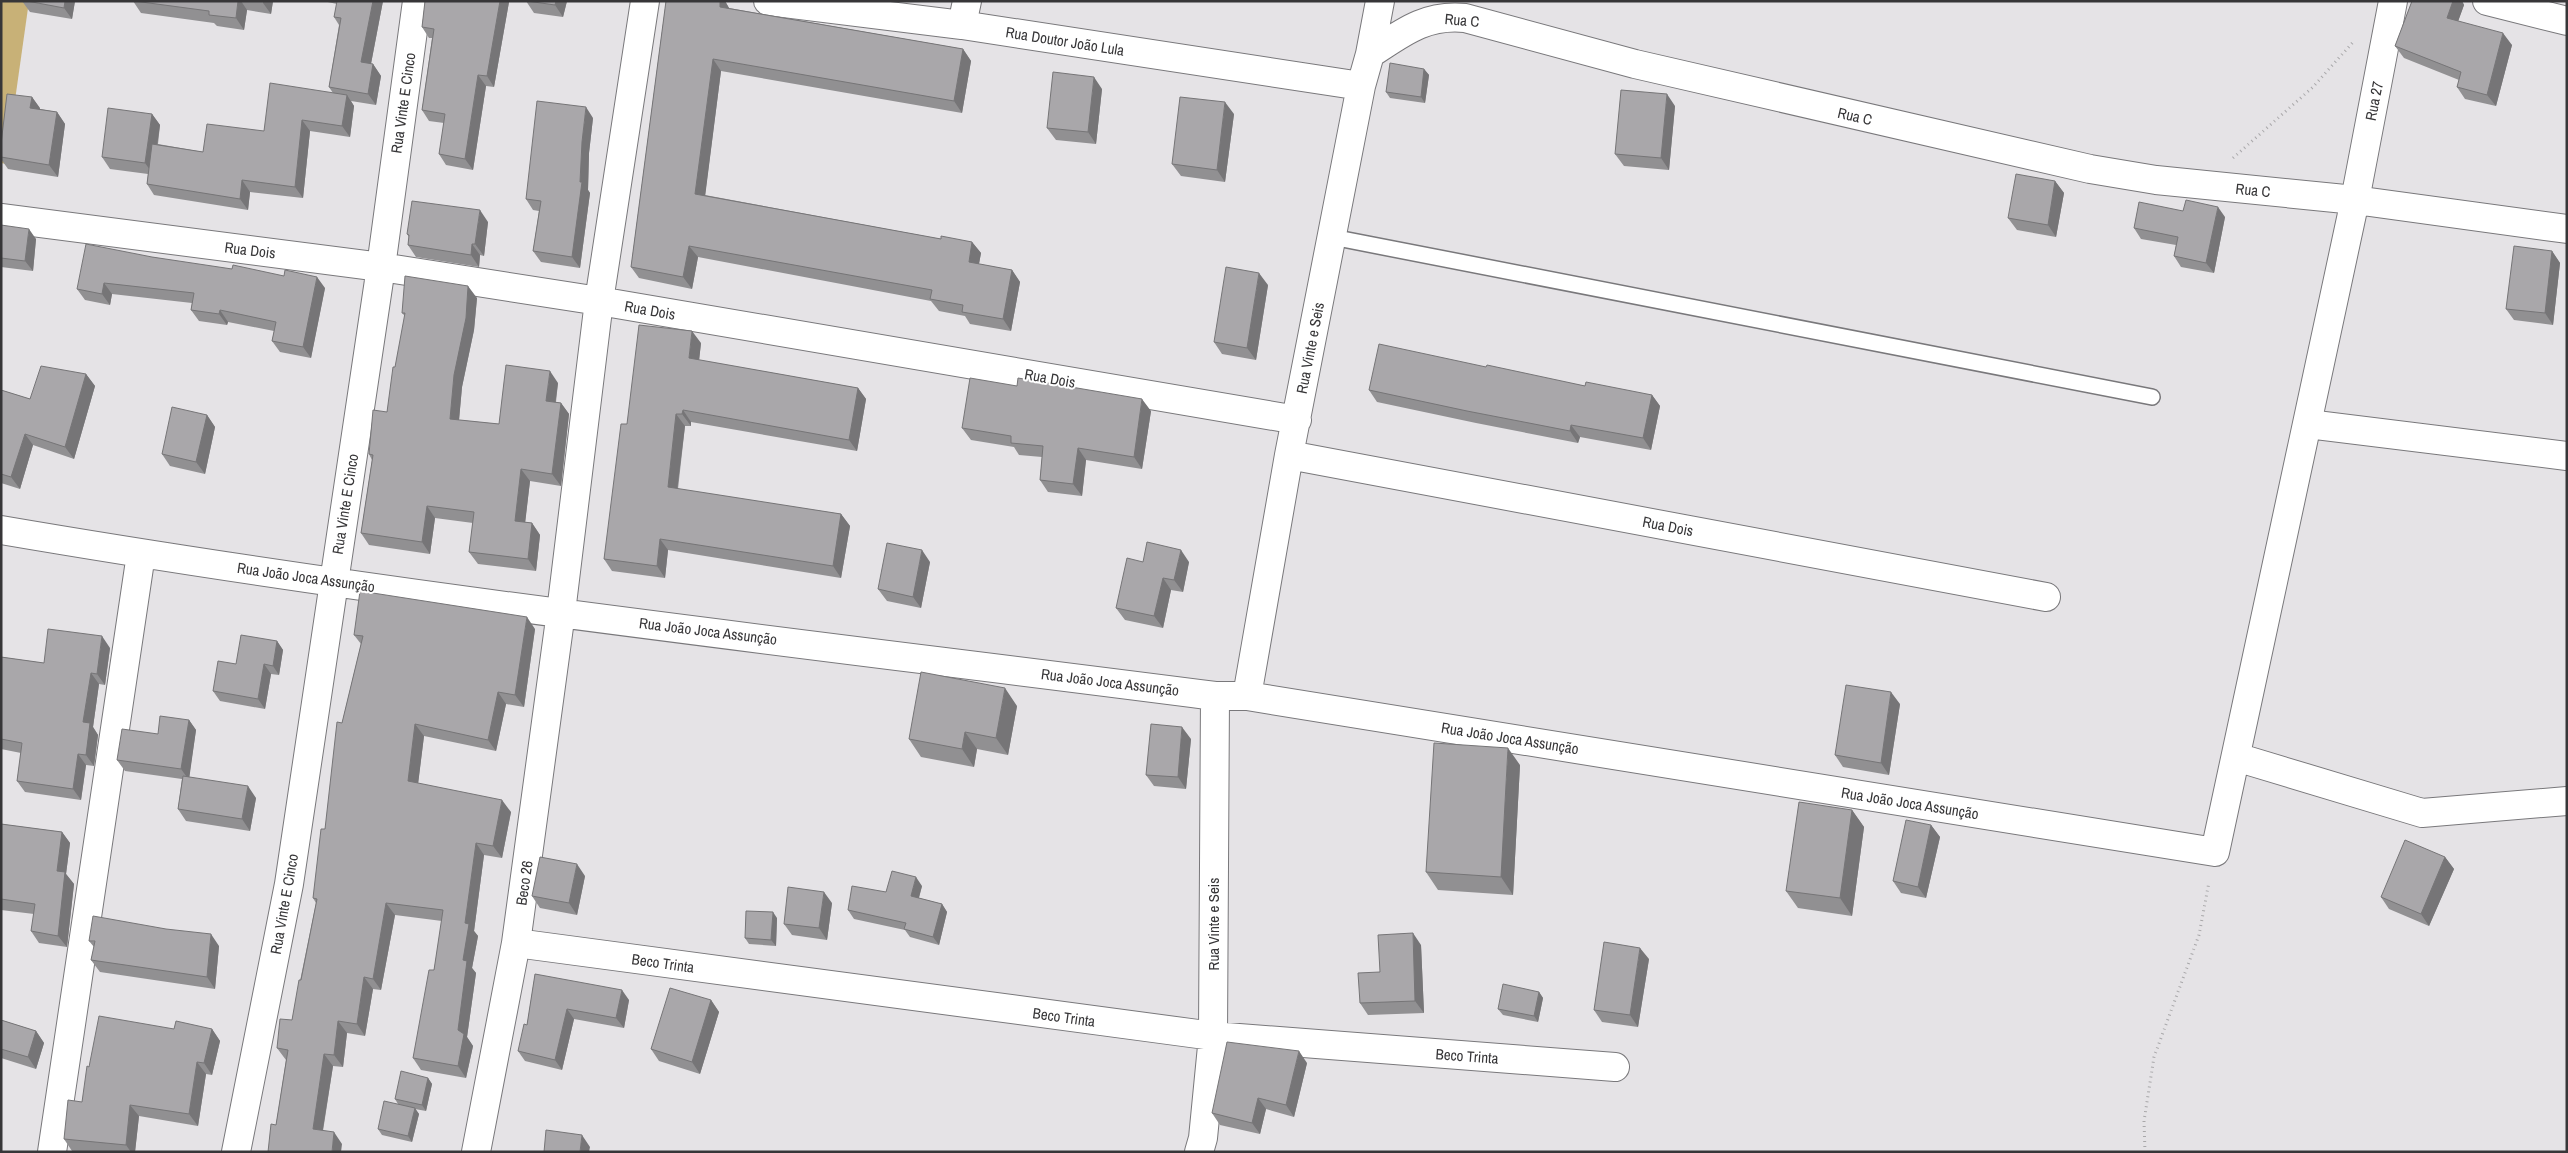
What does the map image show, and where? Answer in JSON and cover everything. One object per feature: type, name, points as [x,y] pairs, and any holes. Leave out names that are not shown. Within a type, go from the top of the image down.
[{"type":"street","name":"Rua Vinte E Cinco","points":[[236,1152],[289,884],[381,267],[417,1]]},
{"type":"street","name":"Beco 26","points":[[476,1152],[516,943],[561,612],[599,301],[645,1]]},
{"type":"street","name":"Rua Vinte e Seis","points":[[1247,696],[1289,455],[1360,86],[1370,54],[1380,1]]},
{"type":"street","name":"Rua 27","points":[[2215,852],[2355,200],[2393,1]]},
{"type":"street","points":[[2487,1],[2567,21]]},
{"type":"street","name":"Rua Doutor João Lula","points":[[773,2],[964,13],[1360,86]]},
{"type":"street","name":"Rua C","points":[[1370,54],[1424,22],[1449,16],[1465,18],[1635,64],[2090,170],[2202,185],[2355,200],[2567,229]]},
{"type":"street","name":"Rua Dois","points":[[1,218],[381,267],[599,301],[1296,420]]},
{"type":"street","points":[[2308,424],[2567,456]]},
{"type":"street","name":"Rua Dois","points":[[1289,455],[2046,597]]},
{"type":"street","name":"Rua João Joca Assunção","points":[[1,530],[141,554],[561,612],[1215,696],[1247,696],[2215,852]]},
{"type":"street","points":[[52,1152],[141,554]]},
{"type":"street","name":"Rua Vinte e Seis","points":[[1199,1152],[1203,1138],[1212,1036],[1215,696]]},
{"type":"street","points":[[2236,757],[2422,813],[2567,801]]},
{"type":"street","name":"Beco Trinta","points":[[516,943],[1212,1036],[1615,1067]]},
{"type":"lane","points":[[1332,237],[2152,397]]},
{"type":"path","points":[[2202,185],[2313,87],[2358,37]]},
{"type":"path","points":[[2145,1152],[2144,1121],[2154,1057],[2199,935],[2215,852]]},
{"type":"shaded area","points":[[1,1],[29,1],[6,164],[1,163]]},
{"type":"building","points":[[27,1],[65,1],[64,8]]},
{"type":"building","points":[[134,1],[238,1],[236,18],[209,15],[209,11]]},
{"type":"building","points":[[337,1],[373,1],[361,62],[373,64],[368,94],[329,87],[341,18],[334,17]]},
{"type":"building","points":[[425,1],[500,1],[487,76],[478,75],[465,159],[439,154],[445,114],[422,110],[434,29],[422,27]]},
{"type":"building","points":[[527,1],[556,1],[555,5]]},
{"type":"building","points":[[666,1],[720,1],[720,7],[963,49],[954,101],[713,59],[695,194],[941,239],[941,236],[972,242],[969,262],[1012,270],[1003,319],[962,312],[963,305],[930,299],[932,290],[689,246],[683,277],[631,267]]},
{"type":"building","points":[[2412,1],[2453,1],[2447,18],[2503,33],[2487,95],[2457,87],[2461,72],[2395,46]]},
{"type":"building","points":[[1390,63],[1424,69],[1421,97],[1386,92]]},
{"type":"building","points":[[1053,72],[1094,77],[1088,132],[1047,128]]},
{"type":"building","points":[[270,83],[347,95],[342,126],[302,120],[295,187],[242,180],[240,199],[147,184],[152,144],[203,152],[207,124],[264,131]]},
{"type":"building","points":[[1621,90],[1667,94],[1661,158],[1615,154]]},
{"type":"building","points":[[7,94],[32,97],[30,108],[57,112],[49,165],[1,157]]},
{"type":"building","points":[[1180,97],[1225,102],[1217,170],[1172,164]]},
{"type":"building","points":[[537,101],[586,107],[582,142],[580,182],[582,182],[572,257],[533,251],[541,201],[526,199]]},
{"type":"building","points":[[108,108],[152,114],[145,163],[102,157]]},
{"type":"building","points":[[2016,174],[2055,181],[2048,225],[2008,218]]},
{"type":"building","points":[[2186,200],[2218,207],[2206,263],[2174,256],[2178,237],[2134,228],[2139,202],[2183,211]]},
{"type":"building","points":[[412,201],[480,210],[475,244],[472,244],[471,255],[408,245],[409,235],[407,234]]},
{"type":"building","points":[[1,225],[29,229],[25,261],[1,258]]},
{"type":"building","points":[[86,244],[152,257],[232,269],[233,265],[284,276],[285,270],[317,277],[303,347],[272,341],[276,322],[220,310],[219,314],[191,310],[194,293],[104,283],[102,294],[77,289]]},
{"type":"building","points":[[2514,246],[2552,251],[2545,313],[2506,309]]},
{"type":"building","points":[[1226,267],[1259,273],[1247,348],[1214,342]]},
{"type":"building","points":[[405,276],[468,286],[466,318],[454,375],[450,419],[499,424],[506,365],[550,371],[546,401],[561,403],[552,474],[521,469],[515,521],[532,523],[528,559],[469,552],[474,512],[427,506],[422,542],[361,533],[373,455],[369,454],[373,410],[387,412],[393,367],[395,367],[405,313],[402,313]]},
{"type":"building","points":[[639,325],[692,331],[689,358],[858,388],[849,440],[683,410],[682,414],[676,414],[668,487],[841,514],[833,566],[660,539],[657,566],[604,559],[621,424],[627,424]]},
{"type":"building","points":[[1379,344],[1585,386],[1586,382],[1652,395],[1643,438],[1571,425],[1570,431],[1369,390]]},
{"type":"building","points":[[41,366],[86,374],[65,447],[25,434],[11,477],[1,474],[1,390],[30,399]]},
{"type":"building","points":[[970,378],[1017,386],[1018,378],[1142,399],[1134,457],[1078,448],[1073,484],[1040,480],[1043,446],[1011,443],[1011,436],[962,428]]},
{"type":"building","points":[[172,407],[207,415],[196,462],[162,454]]},
{"type":"building","points":[[1147,542],[1181,550],[1174,580],[1163,578],[1154,616],[1116,608],[1127,558],[1143,562]]},
{"type":"building","points":[[887,543],[922,550],[913,597],[878,589]]},
{"type":"building","points":[[360,591],[527,617],[515,695],[498,692],[488,740],[415,724],[408,781],[502,800],[493,846],[476,843],[465,923],[469,924],[463,960],[467,961],[458,1030],[464,1034],[458,1066],[413,1058],[429,970],[434,970],[443,910],[386,903],[373,979],[364,977],[357,1024],[338,1021],[334,1055],[324,1054],[313,1129],[334,1132],[332,1152],[268,1152],[271,1124],[276,1125],[288,1050],[277,1048],[280,1019],[292,1020],[299,980],[301,980],[317,899],[313,898],[321,829],[325,829],[337,722],[342,723],[363,636],[354,635]]},
{"type":"building","points":[[48,629],[102,636],[97,674],[91,673],[83,722],[90,723],[86,755],[78,754],[73,789],[17,781],[22,743],[1,739],[1,657],[44,663]]},
{"type":"building","points":[[241,635],[277,641],[273,666],[264,664],[258,699],[213,691],[218,661],[236,664]]},
{"type":"building","points":[[921,672],[1005,688],[996,738],[965,732],[962,749],[909,739]]},
{"type":"building","points":[[1846,685],[1891,692],[1881,763],[1835,755]]},
{"type":"building","points":[[160,716],[189,720],[181,769],[117,760],[122,729],[158,734]]},
{"type":"building","points":[[1151,724],[1182,727],[1178,777],[1146,775]]},
{"type":"building","points":[[1434,743],[1508,748],[1501,877],[1426,872]]},
{"type":"building","points":[[183,776],[248,786],[242,819],[178,809]]},
{"type":"building","points":[[1799,802],[1852,810],[1840,898],[1786,891]]},
{"type":"building","points":[[1906,820],[1931,825],[1918,887],[1893,881]]},
{"type":"building","points":[[1,824],[62,832],[57,871],[65,872],[58,936],[31,931],[35,904],[1,899]]},
{"type":"building","points":[[2405,840],[2445,857],[2421,914],[2381,897]]},
{"type":"building","points":[[540,857],[577,864],[569,903],[532,896]]},
{"type":"building","points":[[892,871],[916,877],[911,896],[942,904],[933,937],[904,929],[906,923],[848,910],[852,886],[886,892]]},
{"type":"building","points":[[788,887],[824,892],[819,928],[784,924]]},
{"type":"building","points":[[746,911],[773,912],[771,940],[745,938]]},
{"type":"building","points":[[93,916],[166,929],[211,934],[207,977],[91,960],[95,941],[89,941]]},
{"type":"building","points":[[1413,933],[1415,1001],[1360,1003],[1358,973],[1380,972],[1378,935]]},
{"type":"building","points":[[1604,942],[1640,948],[1630,1015],[1594,1010]]},
{"type":"building","points":[[535,974],[622,990],[616,1018],[567,1009],[555,1060],[518,1051],[524,1024],[527,1025]]},
{"type":"building","points":[[1503,984],[1539,992],[1534,1016],[1498,1009]]},
{"type":"building","points":[[670,988],[711,1000],[692,1062],[651,1049]]},
{"type":"building","points":[[99,1016],[174,1029],[176,1021],[212,1029],[204,1063],[197,1062],[189,1114],[130,1105],[126,1145],[64,1139],[68,1100],[82,1102],[87,1066],[89,1067]]},
{"type":"building","points":[[1,1020],[36,1031],[28,1057],[1,1049]]},
{"type":"building","points":[[1227,1042],[1299,1051],[1286,1105],[1258,1098],[1252,1123],[1212,1113]]},
{"type":"building","points":[[401,1071],[428,1078],[422,1105],[395,1099]]},
{"type":"building","points":[[384,1101],[415,1108],[408,1136],[378,1129]]},
{"type":"building","points":[[546,1130],[582,1135],[580,1152],[544,1152]]}]
